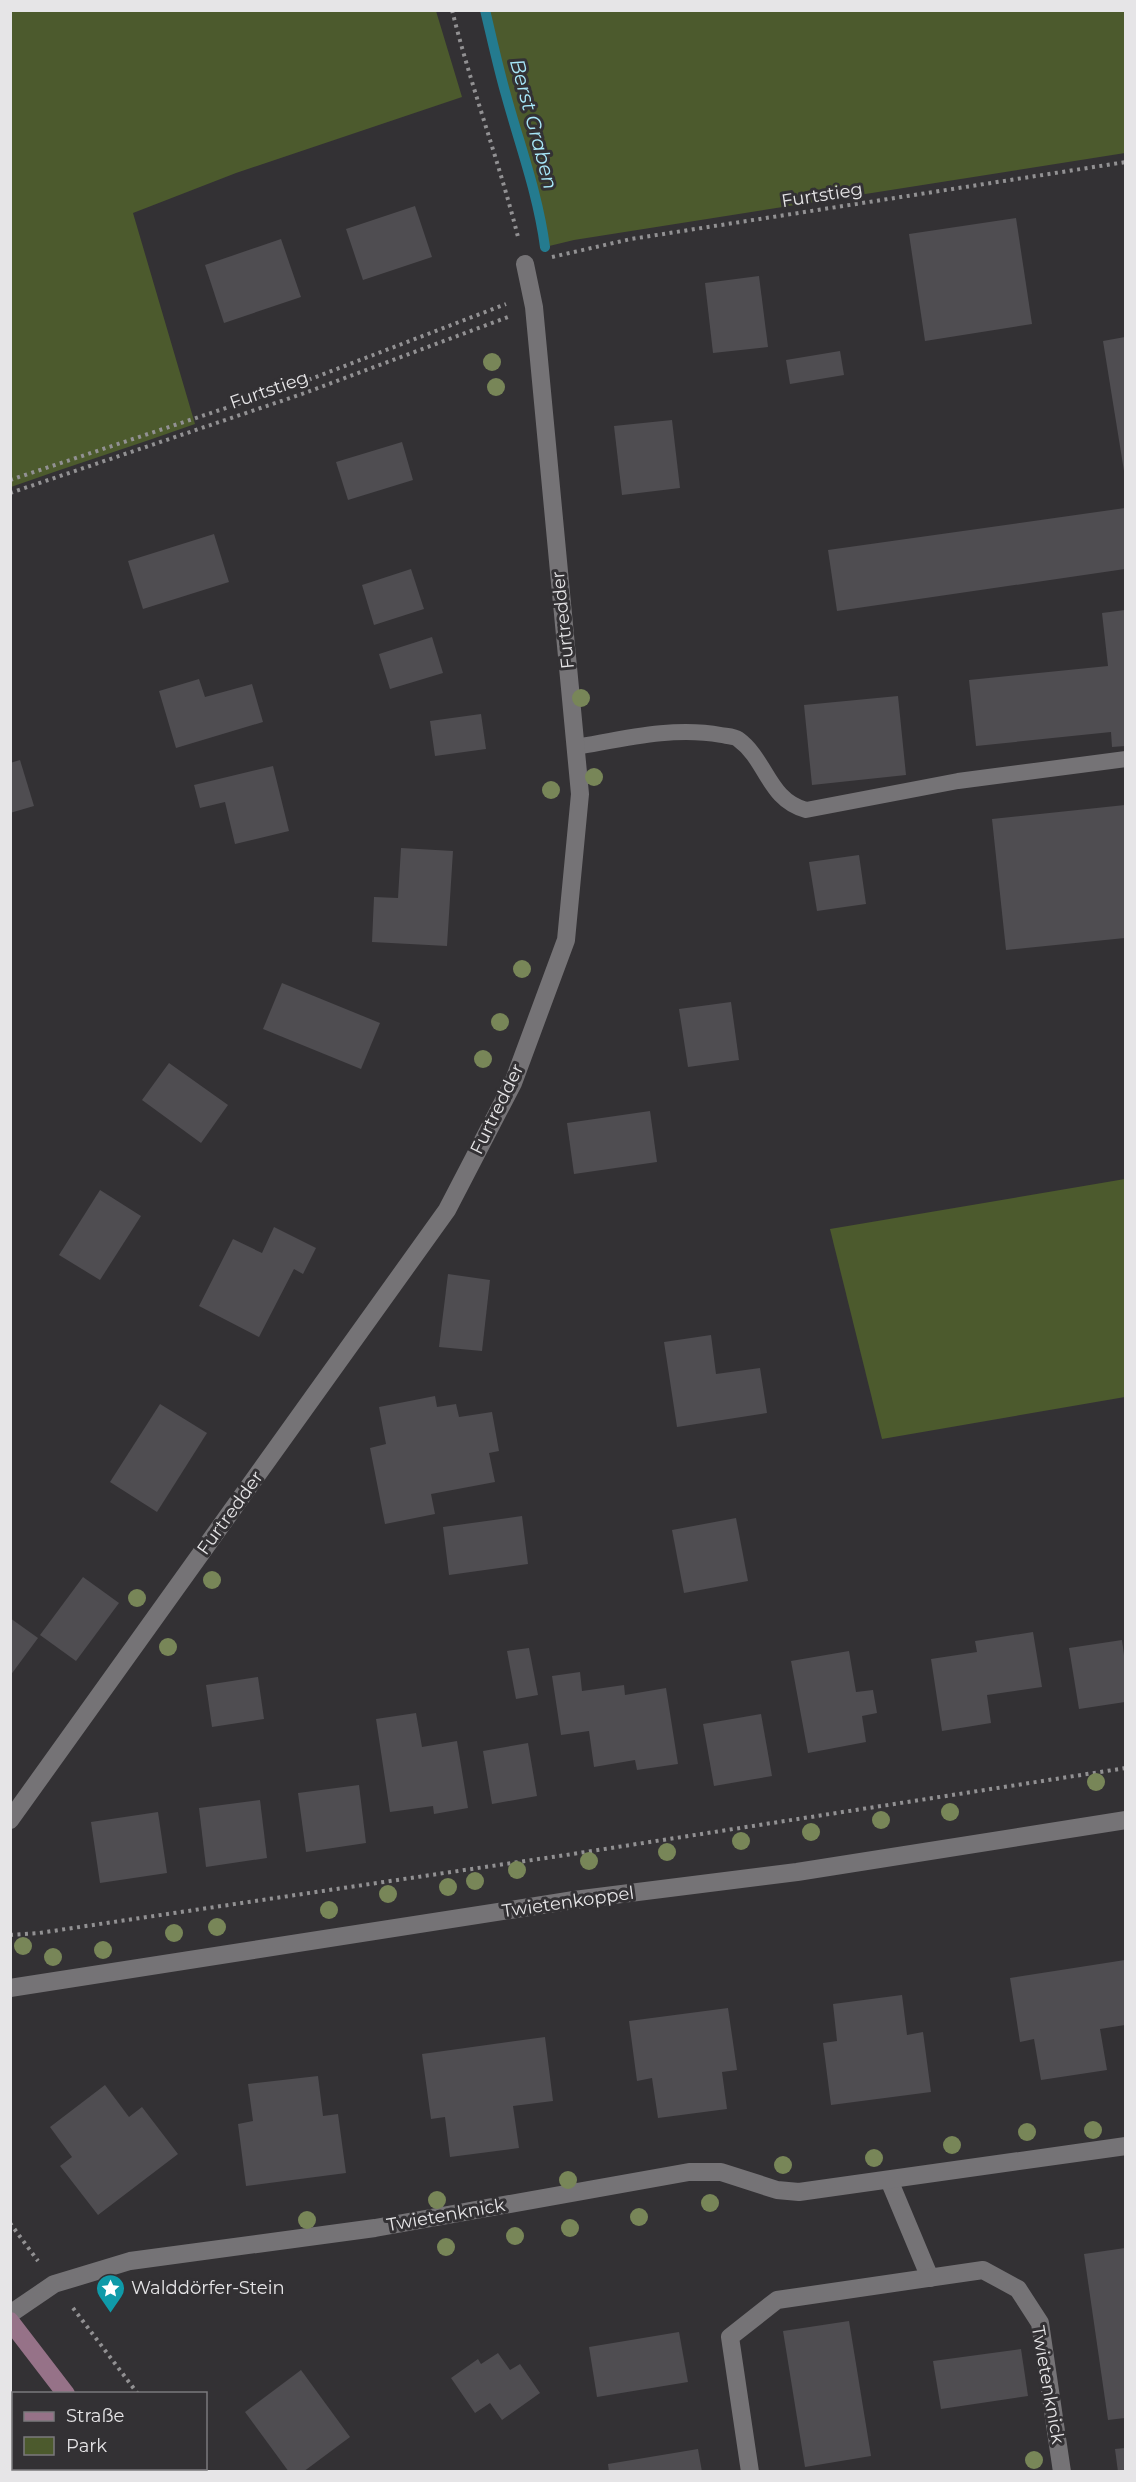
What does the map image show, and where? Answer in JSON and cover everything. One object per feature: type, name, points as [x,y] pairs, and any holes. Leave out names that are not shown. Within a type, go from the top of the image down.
[{"type":"street","name":"Furtredder","points":[[10,1820],[447,1210],[513,1083],[566,940],[580,794],[533,301],[525,264]]},
{"type":"street","name":"Twietenkoppel","points":[[10,1988],[574,1900],[797,1872],[1125,1820]]},
{"type":"street","name":"Twietenknick","points":[[10,2314],[54,2284],[130,2261],[375,2228],[689,2172],[721,2172],[777,2190],[799,2192],[1125,2146]]},
{"type":"street","points":[[889,2180],[930,2278]]},
{"type":"street","name":"Twietenknick","points":[[750,2472],[730,2337],[777,2300],[982,2270],[1018,2289],[1040,2323],[1062,2472]]},
{"type":"street","points":[[10,2321],[64,2392]]},
{"type":"lane","points":[[576,747],[660,734],[703,731],[738,738],[754,756],[784,800],[793,807],[806,810],[958,781],[1125,759]]},
{"type":"path","points":[[452,10],[463,57],[504,180],[525,264]]},
{"type":"path","name":"Furtstieg","points":[[525,264],[631,239],[1125,162]]},
{"type":"path","points":[[10,480],[295,385],[533,301]]},
{"type":"path","name":"Furtstieg","points":[[10,493],[302,394],[533,301]]},
{"type":"path","points":[[10,1935],[39,1933],[566,1855],[1125,1768]]},
{"type":"green space","points":[[11,10],[436,11],[462,97],[236,173],[133,213],[195,424],[11,487]]},
{"type":"green space","points":[[485,11],[1125,11],[1125,153],[574,240],[545,247],[533,189]]},
{"type":"green space","points":[[1125,1179],[1125,1397],[882,1439],[830,1229]]},
{"type":"building","points":[[415,206],[432,257],[363,280],[346,229]]},
{"type":"building","points":[[1016,218],[1032,324],[925,341],[909,234]]},
{"type":"building","points":[[281,239],[301,297],[224,323],[205,265]]},
{"type":"building","points":[[759,276],[768,347],[713,353],[705,283]]},
{"type":"building","points":[[1125,337],[1125,471],[1124,471],[1103,341]]},
{"type":"building","points":[[840,351],[844,375],[790,384],[786,360]]},
{"type":"building","points":[[672,420],[680,488],[622,495],[614,426]]},
{"type":"building","points":[[402,442],[413,480],[348,500],[336,462]]},
{"type":"building","points":[[1125,508],[1125,569],[837,611],[828,550]]},
{"type":"building","points":[[214,534],[229,582],[143,609],[128,561]]},
{"type":"building","points":[[411,569],[424,609],[374,625],[362,585]]},
{"type":"building","points":[[1125,610],[1125,746],[1112,747],[1111,732],[976,746],[969,680],[1108,666],[1102,613]]},
{"type":"building","points":[[432,637],[443,673],[390,689],[379,654]]},
{"type":"building","points":[[199,679],[205,697],[252,684],[263,722],[176,748],[159,691]]},
{"type":"building","points":[[898,696],[906,775],[812,785],[804,705]]},
{"type":"building","points":[[481,714],[486,749],[435,756],[430,721]]},
{"type":"building","points":[[20,760],[34,806],[10,813],[10,763]]},
{"type":"building","points":[[273,766],[289,831],[235,844],[225,802],[200,808],[194,785]]},
{"type":"building","points":[[1125,805],[1125,938],[1006,950],[992,819]]},
{"type":"building","points":[[401,848],[453,851],[447,946],[372,942],[374,897],[398,898]]},
{"type":"building","points":[[859,855],[866,904],[817,911],[809,862]]},
{"type":"building","points":[[282,983],[380,1023],[361,1069],[263,1029]]},
{"type":"building","points":[[731,1002],[739,1060],[688,1067],[679,1009]]},
{"type":"building","points":[[169,1063],[228,1105],[201,1143],[142,1100]]},
{"type":"building","points":[[650,1111],[657,1162],[574,1174],[567,1123]]},
{"type":"building","points":[[100,1190],[141,1216],[100,1280],[59,1255]]},
{"type":"building","points":[[274,1227],[316,1248],[303,1274],[294,1269],[259,1337],[199,1306],[233,1239],[262,1253]]},
{"type":"building","points":[[448,1274],[490,1280],[482,1351],[439,1347]]},
{"type":"building","points":[[711,1335],[716,1374],[760,1368],[767,1413],[677,1427],[664,1342]]},
{"type":"building","points":[[435,1396],[437,1407],[456,1404],[459,1417],[492,1412],[499,1451],[489,1453],[495,1482],[431,1494],[435,1514],[385,1524],[370,1448],[386,1444],[379,1407]]},
{"type":"building","points":[[160,1404],[207,1433],[157,1512],[110,1482]]},
{"type":"building","points":[[522,1516],[528,1564],[449,1575],[443,1527]]},
{"type":"building","points":[[736,1518],[748,1581],[684,1593],[672,1530]]},
{"type":"building","points":[[83,1577],[119,1603],[76,1661],[40,1635]]},
{"type":"building","points":[[10,1618],[38,1638],[10,1676]]},
{"type":"building","points":[[1033,1632],[1042,1687],[987,1695],[991,1723],[942,1731],[931,1659],[977,1652],[975,1641]]},
{"type":"building","points":[[1122,1640],[1125,1663],[1125,1702],[1079,1709],[1069,1648]]},
{"type":"building","points":[[529,1648],[538,1695],[516,1699],[507,1651]]},
{"type":"building","points":[[849,1651],[856,1692],[873,1690],[877,1713],[862,1716],[866,1742],[808,1753],[791,1661]]},
{"type":"building","points":[[580,1672],[582,1691],[624,1685],[625,1695],[666,1688],[678,1764],[637,1770],[635,1760],[594,1767],[589,1731],[561,1735],[552,1676]]},
{"type":"building","points":[[258,1677],[264,1719],[212,1727],[206,1685]]},
{"type":"building","points":[[416,1713],[422,1747],[457,1741],[468,1808],[434,1814],[433,1806],[390,1812],[376,1719]]},
{"type":"building","points":[[761,1714],[772,1776],[714,1786],[703,1724]]},
{"type":"building","points":[[528,1743],[537,1796],[492,1804],[483,1751]]},
{"type":"building","points":[[359,1785],[366,1843],[306,1852],[298,1793]]},
{"type":"building","points":[[260,1800],[267,1858],[206,1867],[199,1808]]},
{"type":"building","points":[[158,1812],[167,1873],[100,1883],[91,1822]]},
{"type":"building","points":[[1125,1960],[1125,2025],[1100,2029],[1107,2070],[1041,2080],[1034,2039],[1020,2042],[1010,1978]]},
{"type":"building","points":[[902,1995],[907,2035],[923,2032],[931,2092],[831,2105],[823,2043],[837,2041],[833,2004]]},
{"type":"building","points":[[728,2008],[737,2070],[722,2072],[727,2109],[658,2118],[652,2078],[637,2081],[629,2021]]},
{"type":"building","points":[[545,2037],[553,2101],[513,2106],[519,2148],[450,2157],[445,2117],[431,2119],[422,2054]]},
{"type":"building","points":[[318,2076],[323,2116],[338,2114],[346,2173],[246,2186],[238,2124],[253,2121],[248,2084]]},
{"type":"building","points":[[105,2085],[129,2117],[142,2107],[178,2154],[98,2215],[60,2166],[72,2157],[50,2127]]},
{"type":"building","points":[[1125,2248],[1125,2418],[1108,2420],[1084,2254]]},
{"type":"building","points":[[849,2321],[871,2456],[805,2467],[783,2331]]},
{"type":"building","points":[[679,2332],[688,2382],[597,2397],[589,2347]]},
{"type":"building","points":[[1021,2349],[1028,2396],[941,2409],[933,2361]]},
{"type":"building","points":[[498,2353],[510,2370],[520,2364],[540,2393],[502,2420],[490,2403],[475,2413],[451,2378],[478,2359],[481,2364]]},
{"type":"building","points":[[301,2370],[350,2437],[303,2472],[289,2472],[245,2412]]},
{"type":"building","points":[[10,2401],[12,2404],[12,2436],[10,2437]]},
{"type":"building","points":[[1125,2448],[1125,2472],[1118,2472],[1115,2449]]},
{"type":"building","points":[[698,2449],[702,2472],[609,2472],[608,2464]]},
{"type":"waterway","name":"Berst Graben","points":[[485,10],[533,189],[545,247]]},
{"type":"place","name":"Walddörfer-Stein","points":[[110,2314]]}]
